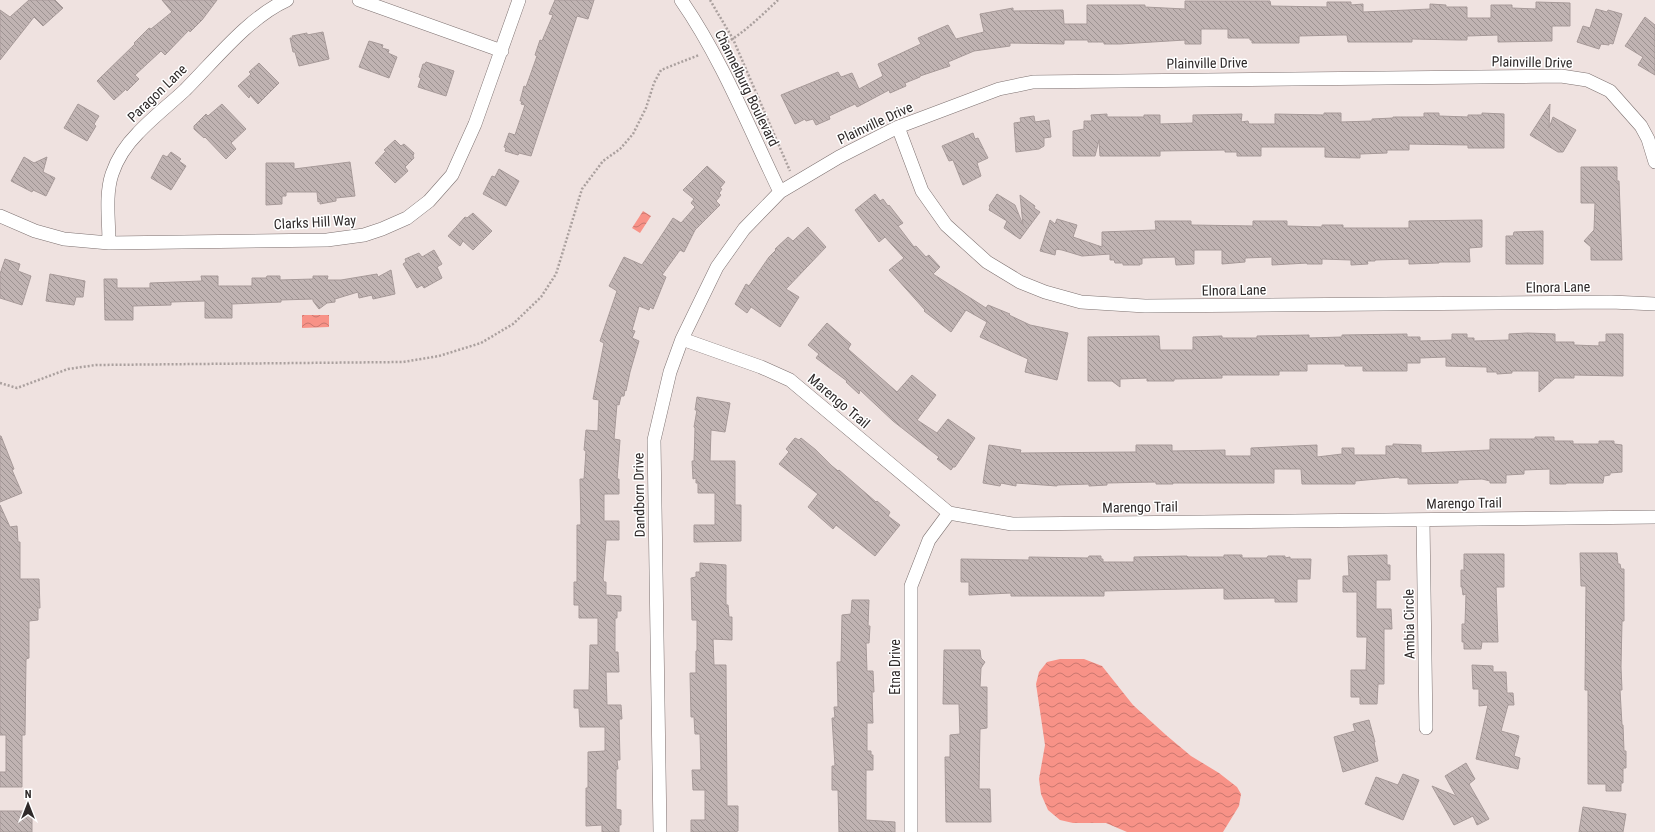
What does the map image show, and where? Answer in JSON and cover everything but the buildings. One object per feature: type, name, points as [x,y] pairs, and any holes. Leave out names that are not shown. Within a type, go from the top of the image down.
[{"type":"street","name":"Paragon Lane","points":[[109,243],[109,188],[112,175],[125,149],[138,133],[184,91],[253,21],[275,5],[287,0]]},
{"type":"street","points":[[359,0],[502,51]]},
{"type":"street","name":"Clarks Hill Way","points":[[0,216],[34,231],[64,239],[109,243],[346,238],[364,235],[382,229],[407,218],[441,190],[452,175],[475,124],[519,0]]},
{"type":"street","name":"Channelburg Boulevard","points":[[681,0],[712,50],[780,192]]},
{"type":"street","name":"Plainville Drive","points":[[780,192],[796,184],[839,157],[898,127],[999,89],[1033,82],[1561,76],[1587,80],[1610,91],[1641,126],[1648,139],[1655,162]]},
{"type":"street","name":"Elnora Lane","points":[[898,127],[922,192],[946,224],[987,262],[1020,282],[1045,292],[1081,302],[1145,306],[1604,302],[1655,304]]},
{"type":"street","name":"Dandborn Drive","points":[[660,832],[654,440],[670,372],[682,339],[717,267],[744,229],[780,192]]},
{"type":"street","name":"Marengo Trail","points":[[682,339],[761,367],[790,380],[949,513],[1012,524],[1655,517]]},
{"type":"street","name":"Etna Drive","points":[[911,832],[911,586],[929,540],[949,513]]},
{"type":"street","name":"Ambia Circle","points":[[1424,520],[1426,728]]},
{"type":"path","points":[[710,0],[733,39],[796,184]]},
{"type":"path","points":[[0,383],[17,388],[68,369],[96,365],[403,362],[439,356],[481,343],[513,324],[542,297],[556,274],[582,189],[603,161],[620,149],[633,134],[646,108],[654,83],[661,70],[667,66],[712,50],[733,39],[759,19],[778,0]]},
{"type":"water","points":[[643,211],[651,216],[640,233],[632,228]]},
{"type":"water","points":[[302,315],[329,315],[329,327],[302,328]]},
{"type":"water","points":[[1060,659],[1084,659],[1102,666],[1133,705],[1166,735],[1191,756],[1219,773],[1237,787],[1241,794],[1239,806],[1223,832],[1127,832],[1106,823],[1073,823],[1060,820],[1048,810],[1041,794],[1039,779],[1045,745],[1036,684],[1039,672],[1047,662]]}]
